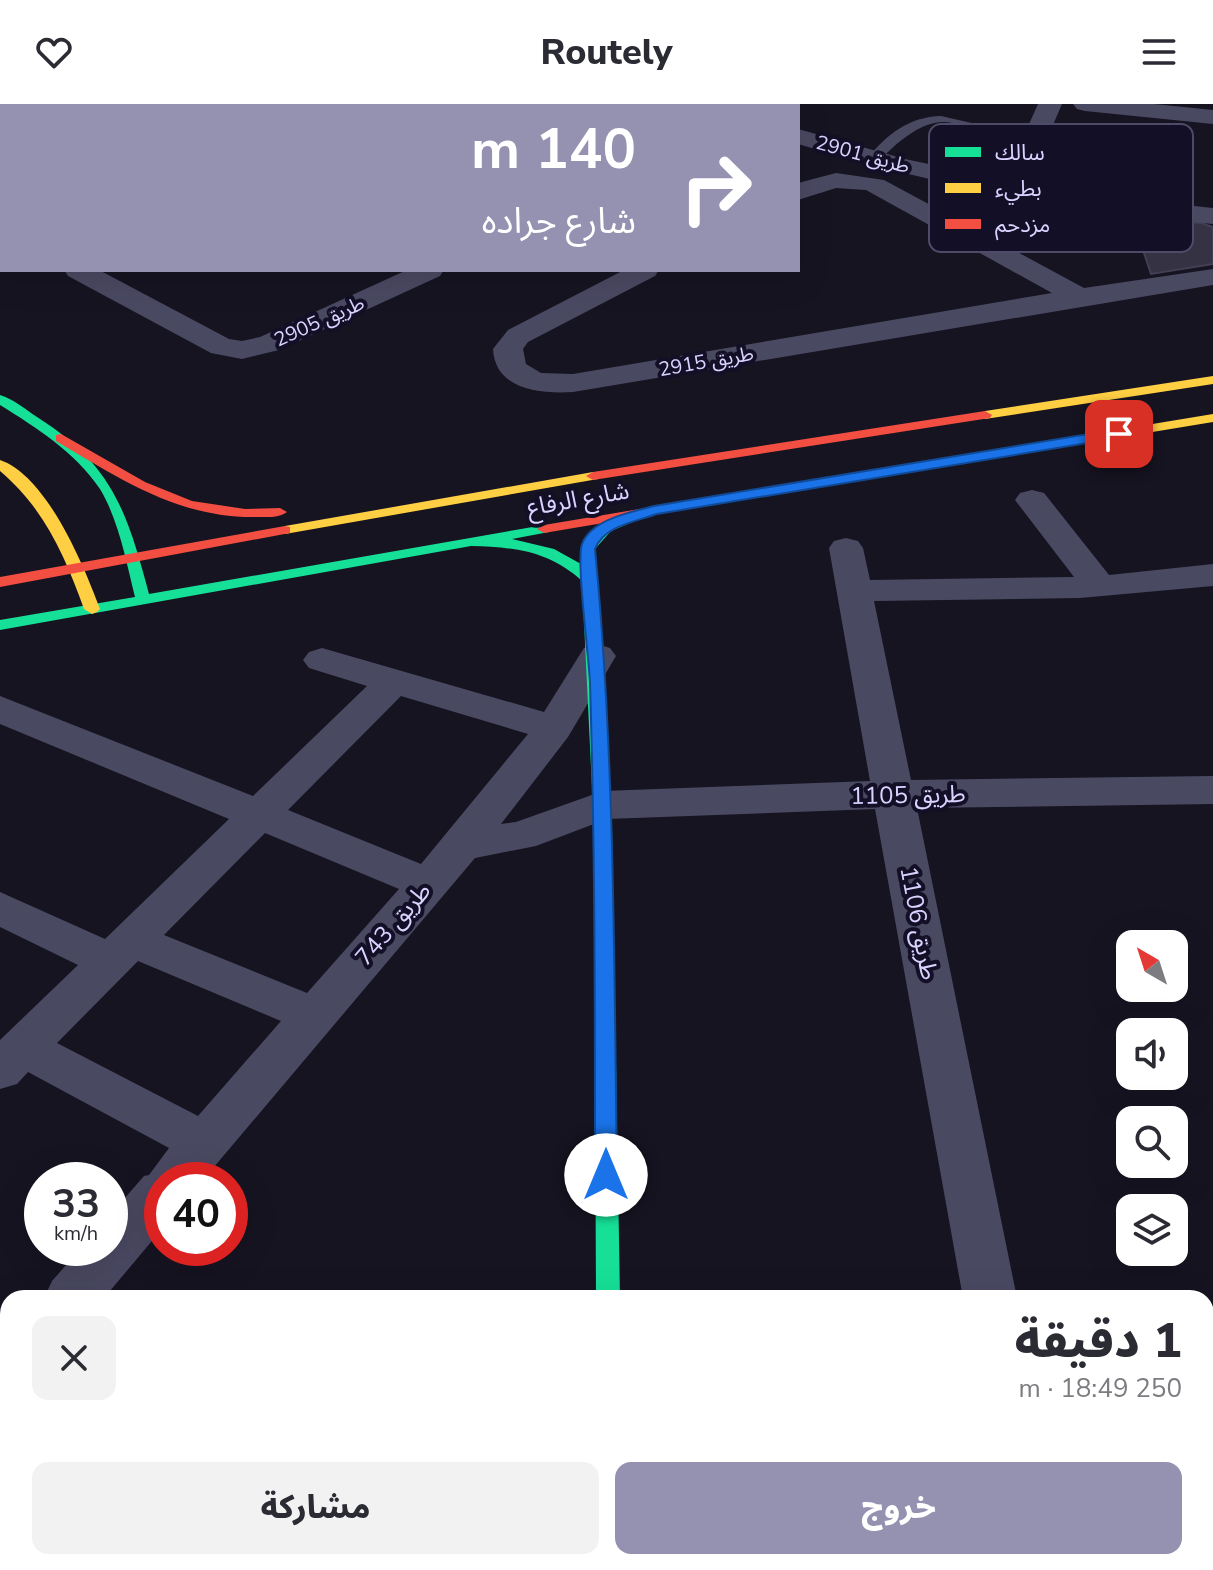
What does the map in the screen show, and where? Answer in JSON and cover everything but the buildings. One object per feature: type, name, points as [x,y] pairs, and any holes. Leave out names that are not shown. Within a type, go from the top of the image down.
[{"type":"main road","name":"شارع الرفاع","points":[[0,582],[525,486],[1213,380]]},
{"type":"main road","points":[[0,399],[61,438],[172,500],[206,511],[248,514],[317,509],[525,486]]},
{"type":"main road","name":"شارع الرفاع","points":[[0,625],[654,510],[1213,418]]},
{"type":"main road","points":[[61,438],[106,488],[134,559],[143,599]]},
{"type":"main road","points":[[0,464],[45,508],[78,568],[92,609]]},
{"type":"main road","points":[[608,1290],[603,805],[597,656],[587,549],[593,535],[654,510]]},
{"type":"main road","points":[[469,542],[505,540],[537,544],[575,562],[589,579]]},
{"type":"street","points":[[1041,124],[1050,104]]},
{"type":"street","points":[[1085,104],[1213,117]]},
{"type":"street","name":"طريق 2901","points":[[800,137],[929,171]]},
{"type":"street","points":[[800,191],[829,180],[853,180],[875,185],[929,215]]},
{"type":"street","name":"طريق 2901","points":[[1193,214],[1213,216]]},
{"type":"street","points":[[998,252],[1080,297]]},
{"type":"street","name":"طريق 2905","points":[[82,272],[213,344],[242,350],[269,344],[426,272]]},
{"type":"street","name":"طريق 2915","points":[[641,272],[518,336],[508,349],[511,366],[518,374],[537,381],[573,383],[1213,277]]},
{"type":"street","points":[[1032,500],[1099,586]]},
{"type":"street","name":"طريق 1106","points":[[846,548],[988,1290]]},
{"type":"street","points":[[856,591],[1099,586],[1173,582],[1213,575]]},
{"type":"street","name":"طريق 743","points":[[188,1162],[462,845],[554,728],[597,656]]},
{"type":"street","points":[[322,660],[554,728]]},
{"type":"street","points":[[204,1143],[12,1059],[394,681]]},
{"type":"street","points":[[0,709],[259,812],[429,884]]},
{"type":"street","name":"طريق 1105","points":[[462,845],[521,836],[603,805],[895,794],[1213,790]]},
{"type":"street","points":[[0,908],[314,1015]]},
{"type":"street","points":[[78,1290],[144,1213]]},
{"type":"lane","points":[[874,158],[898,133],[915,122],[945,119],[962,124]]},
{"type":"traffic: fast","points":[[0,399],[61,438],[106,488],[125,531],[143,599]]},
{"type":"traffic: fast","points":[[608,1290],[603,829],[587,549],[606,528],[654,510]]},
{"type":"traffic: fast","points":[[0,625],[544,529]]},
{"type":"traffic: fast","points":[[471,542],[534,547],[563,559],[589,579]]},
{"type":"traffic: slow","points":[[985,415],[1213,380]]},
{"type":"traffic: slow","points":[[842,479],[1213,418]]},
{"type":"traffic: slow","points":[[0,464],[33,494],[46,511],[67,548],[92,609]]},
{"type":"traffic: slow","points":[[285,530],[593,476]]},
{"type":"traffic: jam","points":[[593,476],[985,415]]},
{"type":"traffic: jam","points":[[61,438],[140,485],[188,505],[215,511],[280,512]]},
{"type":"traffic: jam","points":[[544,529],[842,479]]},
{"type":"traffic: jam","points":[[0,582],[285,530]]},
{"type":"route","points":[[606,1175],[603,805],[597,656],[587,549],[593,535],[654,510],[1119,434]]}]
